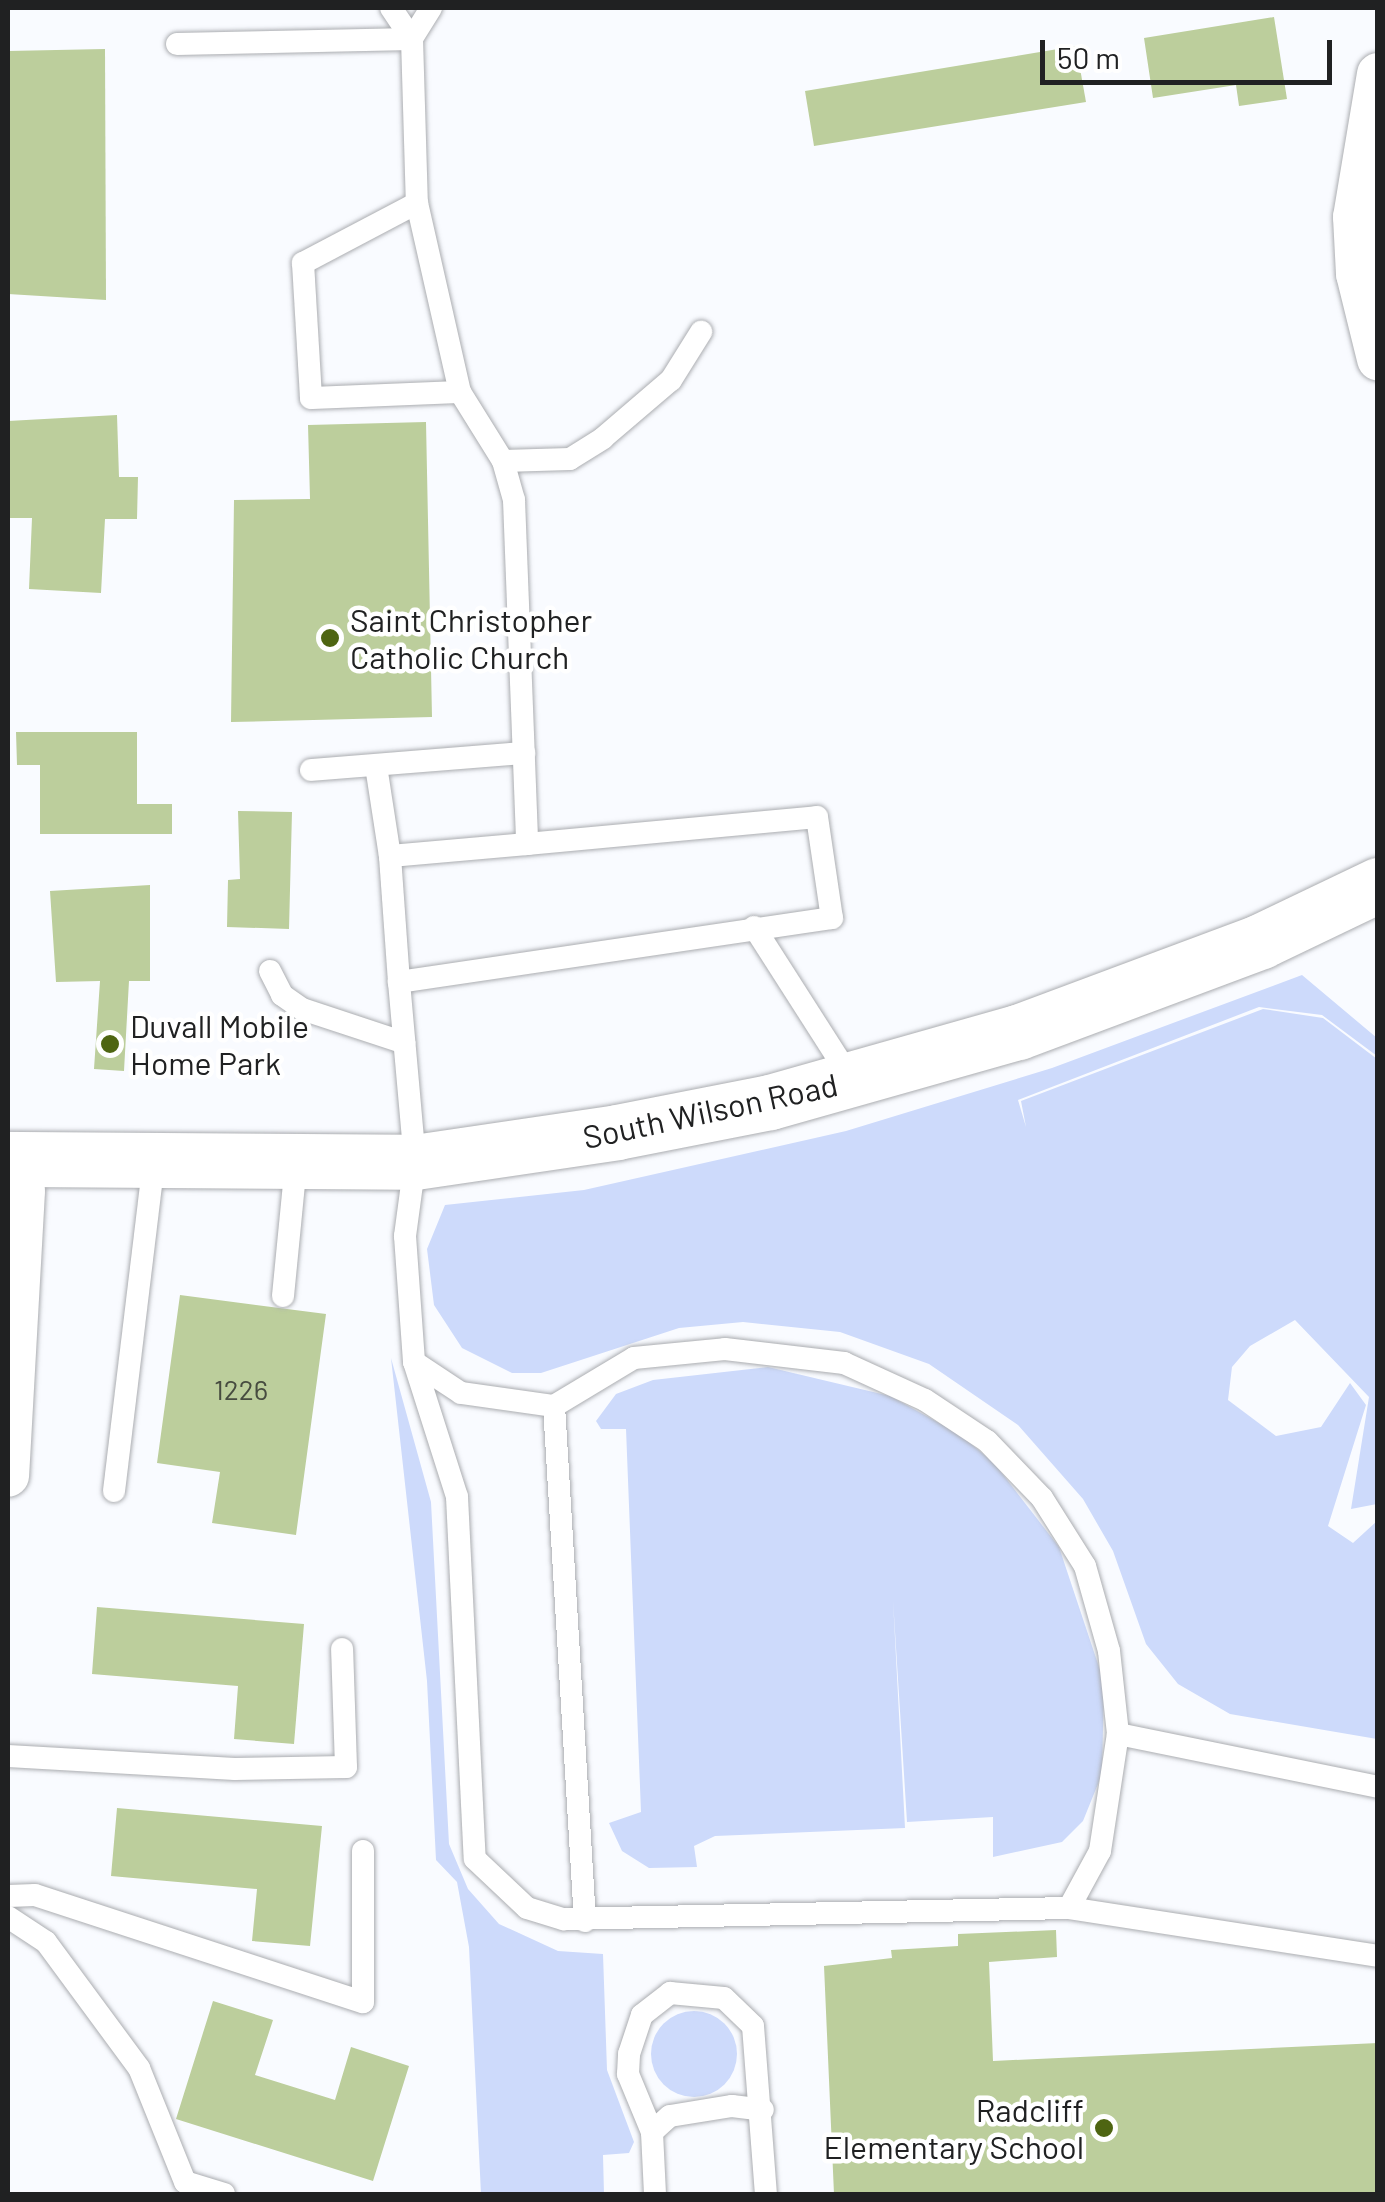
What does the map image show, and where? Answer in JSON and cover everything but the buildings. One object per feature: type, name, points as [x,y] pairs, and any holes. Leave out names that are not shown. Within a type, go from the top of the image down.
[{"type":"main road","name":"South Wilson Road","points":[[8,1158],[415,1162],[617,1132],[852,1080],[1165,979],[1378,885]]},
{"type":"street","points":[[1378,74],[1354,217],[1357,274],[1378,359]]},
{"type":"street","points":[[8,1174],[24,1191],[8,1476]]},
{"type":"lane","points":[[391,8],[412,39],[418,203],[460,392],[503,461],[514,500],[528,844]]},
{"type":"lane","points":[[412,39],[430,8]]},
{"type":"lane","points":[[178,44],[412,39]]},
{"type":"lane","points":[[418,203],[303,263],[311,398],[460,392]]},
{"type":"lane","points":[[503,461],[570,459],[602,438],[670,380],[701,332]]},
{"type":"lane","points":[[311,770],[524,753]]},
{"type":"lane","points":[[376,766],[390,856],[415,1162],[406,1236],[414,1362],[457,1497],[475,1859],[527,1908],[585,1921],[1069,1908],[1378,1956]]},
{"type":"lane","points":[[390,856],[817,817],[832,918],[399,982]]},
{"type":"lane","points":[[754,927],[852,1080]]},
{"type":"lane","points":[[270,971],[282,995],[302,1009],[405,1043]]},
{"type":"lane","points":[[114,1491],[154,1162]]},
{"type":"lane","points":[[283,1296],[296,1163]]},
{"type":"lane","points":[[414,1362],[460,1394],[554,1406],[634,1358],[726,1349],[844,1362],[925,1400],[986,1441],[1042,1498],[1085,1566],[1110,1651],[1118,1734],[1100,1851],[1069,1908]]},
{"type":"lane","points":[[554,1406],[585,1921]]},
{"type":"lane","points":[[8,1756],[235,1770],[346,1767],[342,1649]]},
{"type":"lane","points":[[1118,1734],[1378,1787]]},
{"type":"lane","points":[[8,1896],[35,1895],[362,2002],[364,1851]]},
{"type":"lane","points":[[8,1917],[46,1942],[139,2068],[185,2182],[224,2194]]},
{"type":"lane","points":[[656,2194],[652,2132],[628,2074],[629,2054],[642,2015],[670,1992],[724,1998],[753,2026],[763,2110],[766,2194]]},
{"type":"lane","points":[[652,2132],[670,2116],[732,2106],[763,2110]]},
{"type":"shaded area","points":[[1302,975],[1377,1038],[1377,1056],[1322,1015],[1259,1007],[1018,1100],[1026,1127],[1021,1101],[1263,1009],[1323,1018],[1377,1059],[1377,1504],[1351,1509],[1369,1397],[1295,1320],[1250,1346],[1232,1367],[1228,1400],[1276,1436],[1321,1427],[1350,1383],[1366,1405],[1328,1526],[1353,1543],[1377,1521],[1377,1739],[1230,1714],[1178,1684],[1146,1644],[1113,1551],[1083,1499],[1018,1425],[929,1364],[840,1332],[743,1322],[679,1328],[541,1373],[512,1373],[462,1348],[434,1305],[427,1249],[445,1205],[584,1190],[846,1131],[1052,1068]]},
{"type":"shaded area","points":[[391,1358],[431,1502],[449,1844],[468,1889],[499,1924],[558,1951],[603,1954],[607,2070],[634,2142],[629,2153],[603,2155],[604,2194],[481,2194],[469,1947],[457,1882],[436,1860],[427,1681]]},
{"type":"shaded area","points":[[768,1367],[890,1396],[959,1434],[994,1463],[1059,1547],[1104,1682],[1102,1774],[1083,1821],[1062,1842],[993,1857],[993,1817],[907,1822],[893,1600],[905,1828],[715,1836],[694,1846],[697,1867],[649,1868],[622,1851],[609,1823],[641,1812],[626,1429],[601,1429],[596,1421],[616,1394],[653,1380]]},
{"type":"shaded area","points":[[694,2011],[718,2018],[730,2030],[737,2054],[730,2078],[718,2090],[694,2097],[670,2090],[658,2078],[651,2054],[658,2030],[670,2018]]},
{"type":"place","name":"Saint Christopher Catholic Church","points":[[330,638]]},
{"type":"place","name":"Duvall Mobile Home Park","points":[[110,1044]]},
{"type":"place","name":"Radcliff Elementary School","points":[[1104,2128]]}]
